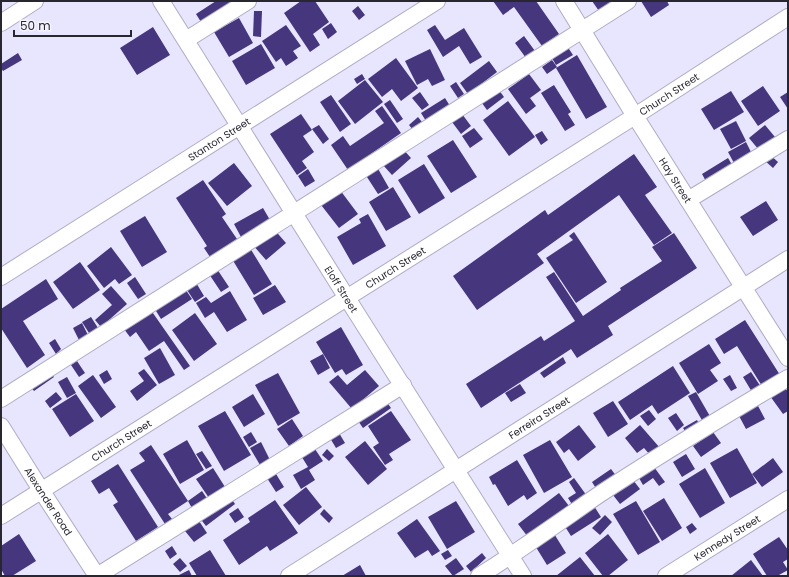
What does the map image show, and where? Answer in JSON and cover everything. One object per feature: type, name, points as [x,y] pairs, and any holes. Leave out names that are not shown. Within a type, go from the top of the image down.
[{"type":"street","points":[[1,23],[35,1]]},
{"type":"street","name":"Eloff Street","points":[[161,1],[523,576]]},
{"type":"street","points":[[186,40],[248,1]]},
{"type":"street","name":"Stanton Street","points":[[1,277],[437,1]]},
{"type":"street","name":"Hay Street","points":[[564,1],[788,358]]},
{"type":"street","points":[[1,399],[628,1]]},
{"type":"street","name":"Church Street","points":[[1,516],[635,116],[788,17]]},
{"type":"street","points":[[688,200],[788,139]]},
{"type":"street","name":"Ferreira Street","points":[[289,576],[788,259]]},
{"type":"street","points":[[479,576],[511,556],[598,496],[707,426],[788,378]]},
{"type":"street","points":[[97,576],[403,384]]},
{"type":"street","name":"Alexander Road","points":[[1,426],[97,576]]},
{"type":"street","name":"Kennedy Street","points":[[666,576],[788,499]]},
{"type":"building","points":[[216,1],[230,1],[231,3],[201,22],[196,14]]},
{"type":"building","points":[[301,1],[315,1],[329,22],[313,34],[320,45],[310,52],[284,13]]},
{"type":"building","points":[[493,1],[536,1],[559,34],[542,46],[514,7],[503,15]]},
{"type":"building","points":[[592,1],[614,1],[599,11]]},
{"type":"building","points":[[641,1],[667,1],[669,5],[651,17]]},
{"type":"building","points":[[358,6],[365,15],[359,20],[352,11]]},
{"type":"building","points":[[254,11],[262,11],[261,37],[253,36]]},
{"type":"building","points":[[239,18],[253,43],[229,57],[214,32]]},
{"type":"building","points":[[331,23],[337,32],[328,39],[322,29]]},
{"type":"building","points":[[286,25],[301,46],[293,51],[298,58],[286,66],[281,58],[276,62],[262,41]]},
{"type":"building","points":[[435,25],[445,40],[464,28],[482,57],[470,64],[459,46],[443,57],[427,30]]},
{"type":"building","points":[[153,27],[170,55],[137,75],[120,48]]},
{"type":"building","points":[[524,36],[535,51],[526,58],[515,43]]},
{"type":"building","points":[[565,43],[573,55],[556,65],[549,53]]},
{"type":"building","points":[[261,44],[275,68],[246,85],[232,61]]},
{"type":"building","points":[[430,49],[445,80],[432,86],[428,79],[417,85],[405,61]]},
{"type":"building","points":[[18,53],[22,60],[3,71],[1,64]]},
{"type":"building","points":[[577,55],[607,107],[586,119],[556,68]]},
{"type":"building","points":[[396,58],[418,88],[401,101],[392,89],[382,97],[368,79]]},
{"type":"building","points":[[552,60],[557,67],[547,74],[542,67]]},
{"type":"building","points":[[489,61],[497,72],[468,94],[460,83]]},
{"type":"building","points":[[362,74],[365,79],[357,84],[354,79]]},
{"type":"building","points":[[529,74],[541,90],[530,98],[536,106],[526,114],[508,89]]},
{"type":"building","points":[[365,80],[383,102],[355,124],[338,101]]},
{"type":"building","points":[[456,82],[464,94],[458,98],[450,86]]},
{"type":"building","points":[[554,85],[571,112],[568,114],[575,125],[565,131],[541,93]]},
{"type":"building","points":[[496,86],[504,97],[487,110],[479,99]]},
{"type":"building","points":[[763,86],[780,111],[758,126],[741,101]]},
{"type":"building","points":[[731,91],[744,112],[714,130],[701,109]]},
{"type":"building","points":[[420,92],[429,105],[422,110],[412,98]]},
{"type":"building","points":[[788,92],[788,109],[780,97]]},
{"type":"building","points":[[331,95],[351,124],[340,132],[320,102]]},
{"type":"building","points":[[445,98],[450,106],[426,121],[421,113]]},
{"type":"building","points":[[390,100],[403,119],[397,123],[384,104]]},
{"type":"building","points":[[508,101],[535,137],[509,156],[483,120]]},
{"type":"building","points":[[382,106],[401,133],[348,170],[331,145],[343,136],[350,146],[384,123],[375,111]]},
{"type":"building","points":[[459,110],[471,126],[461,134],[449,118]]},
{"type":"building","points":[[301,114],[312,130],[303,136],[314,152],[302,161],[307,168],[297,175],[270,134]]},
{"type":"building","points":[[418,117],[422,122],[413,130],[409,125]]},
{"type":"building","points":[[736,121],[746,141],[731,149],[720,129]]},
{"type":"building","points":[[319,125],[329,139],[323,144],[312,129]]},
{"type":"building","points":[[765,125],[775,137],[759,150],[749,138]]},
{"type":"building","points":[[474,128],[483,139],[470,148],[462,136]]},
{"type":"building","points":[[542,131],[548,140],[541,145],[535,135]]},
{"type":"building","points":[[453,140],[477,177],[451,193],[427,156]]},
{"type":"building","points":[[746,142],[752,154],[734,163],[728,152]]},
{"type":"building","points":[[402,148],[411,158],[392,175],[383,165]]},
{"type":"building","points":[[634,154],[657,187],[645,195],[672,233],[654,245],[619,195],[537,254],[544,263],[477,310],[453,276],[545,210],[548,215]]},
{"type":"building","points":[[769,154],[778,162],[773,168],[764,160]]},
{"type":"building","points":[[728,158],[734,168],[708,185],[702,174]]},
{"type":"building","points":[[234,163],[252,186],[227,206],[208,183]]},
{"type":"building","points":[[424,164],[445,198],[419,214],[398,180]]},
{"type":"building","points":[[377,167],[389,188],[378,194],[365,174]]},
{"type":"building","points":[[308,169],[315,181],[305,187],[298,176]]},
{"type":"building","points":[[203,180],[226,214],[222,217],[237,239],[210,257],[204,248],[207,246],[176,198]]},
{"type":"building","points":[[337,186],[358,214],[339,228],[318,201]]},
{"type":"building","points":[[393,187],[411,217],[386,231],[369,202]]},
{"type":"building","points":[[766,201],[778,220],[753,236],[740,217]]},
{"type":"building","points":[[263,208],[270,220],[241,237],[234,224]]},
{"type":"building","points":[[368,214],[386,246],[353,265],[337,237],[361,223],[359,219]]},
{"type":"building","points":[[145,216],[167,252],[142,267],[120,231]]},
{"type":"building","points":[[272,227],[286,243],[266,260],[252,244]]},
{"type":"building","points":[[574,232],[607,282],[576,303],[546,258],[573,240],[569,236]]},
{"type":"building","points":[[674,233],[697,268],[608,326],[613,335],[577,358],[571,349],[481,408],[466,384],[541,336],[544,341],[575,321],[546,277],[554,272],[583,316],[621,290],[620,288],[662,261],[652,247]]},
{"type":"building","points":[[111,247],[132,275],[119,284],[115,279],[104,288],[87,266]]},
{"type":"building","points":[[250,248],[272,284],[254,295],[232,259]]},
{"type":"building","points":[[80,262],[100,290],[73,309],[53,282]]},
{"type":"building","points":[[215,266],[229,287],[221,292],[207,271]]},
{"type":"building","points":[[135,277],[146,294],[138,299],[127,283]]},
{"type":"building","points":[[46,279],[58,299],[23,321],[45,355],[27,368],[1,328],[1,309]]},
{"type":"building","points":[[195,281],[204,296],[195,302],[185,287]]},
{"type":"building","points":[[275,285],[286,302],[263,315],[253,298]]},
{"type":"building","points":[[111,286],[127,304],[101,327],[95,320],[112,305],[102,294]]},
{"type":"building","points":[[183,286],[192,299],[161,319],[153,306]]},
{"type":"building","points":[[230,291],[247,320],[227,332],[214,312],[205,318],[196,303],[206,297],[211,303]]},
{"type":"building","points":[[148,306],[190,366],[184,370],[164,341],[149,351],[136,332],[130,337],[121,325]]},
{"type":"building","points":[[195,313],[217,344],[194,361],[172,330]]},
{"type":"building","points":[[91,317],[98,328],[89,333],[82,322]]},
{"type":"building","points":[[745,320],[780,375],[762,386],[737,346],[724,354],[715,339]]},
{"type":"building","points":[[82,323],[88,335],[79,340],[73,328]]},
{"type":"building","points":[[341,327],[363,365],[346,375],[342,369],[335,373],[316,342]]},
{"type":"building","points":[[55,339],[61,349],[56,354],[49,343]]},
{"type":"building","points":[[709,344],[721,363],[710,370],[718,381],[698,394],[679,363]]},
{"type":"building","points":[[160,348],[175,375],[159,384],[144,358]]},
{"type":"building","points":[[323,354],[330,368],[318,375],[310,361]]},
{"type":"building","points":[[563,357],[566,363],[544,378],[540,373]]},
{"type":"building","points":[[77,361],[85,373],[79,377],[71,365]]},
{"type":"building","points":[[673,366],[690,393],[658,414],[652,405],[630,420],[618,402]]},
{"type":"building","points":[[144,369],[157,385],[137,401],[130,391],[144,381],[138,373]]},
{"type":"building","points":[[49,370],[54,377],[34,391],[29,385]]},
{"type":"building","points":[[107,370],[112,379],[104,384],[99,375]]},
{"type":"building","points":[[365,370],[379,386],[352,409],[329,382],[338,375],[347,385]]},
{"type":"building","points":[[751,372],[761,387],[752,392],[743,377]]},
{"type":"building","points":[[278,373],[300,413],[278,426],[255,385]]},
{"type":"building","points":[[93,375],[116,407],[101,418],[78,386]]},
{"type":"building","points":[[730,375],[737,388],[731,391],[723,379]]},
{"type":"building","points":[[67,377],[76,393],[67,398],[58,382]]},
{"type":"building","points":[[520,384],[526,393],[511,402],[505,393]]},
{"type":"building","points":[[784,386],[788,392],[788,411],[783,414],[770,396]]},
{"type":"building","points":[[56,392],[62,399],[50,408],[45,401]]},
{"type":"building","points":[[696,392],[711,418],[703,422],[688,396]]},
{"type":"building","points":[[76,394],[94,421],[70,437],[52,409]]},
{"type":"building","points":[[253,394],[265,414],[244,427],[232,407]]},
{"type":"building","points":[[384,398],[391,408],[363,428],[356,418]]},
{"type":"building","points":[[613,401],[628,424],[608,437],[593,413]]},
{"type":"building","points":[[757,404],[765,419],[746,429],[738,414]]},
{"type":"building","points":[[649,410],[656,419],[648,426],[640,416]]},
{"type":"building","points":[[225,411],[251,455],[224,471],[198,426]]},
{"type":"building","points":[[391,411],[411,440],[389,454],[393,460],[385,465],[373,447],[379,443],[368,426]]},
{"type":"building","points":[[676,413],[684,425],[677,431],[668,418]]},
{"type":"building","points":[[292,419],[303,436],[289,446],[277,429]]},
{"type":"building","points":[[697,420],[700,426],[687,434],[683,428]]},
{"type":"building","points":[[579,425],[596,447],[578,461],[569,449],[564,453],[556,442]]},
{"type":"building","points":[[640,425],[660,448],[651,456],[644,448],[637,453],[625,438]]},
{"type":"building","points":[[251,432],[257,442],[249,447],[243,437]]},
{"type":"building","points":[[713,432],[721,443],[701,457],[693,446]]},
{"type":"building","points":[[339,433],[345,443],[336,448],[330,438]]},
{"type":"building","points":[[187,440],[204,470],[180,484],[163,454]]},
{"type":"building","points":[[550,440],[572,477],[544,493],[523,455]]},
{"type":"building","points":[[365,441],[387,469],[368,485],[345,457]]},
{"type":"building","points":[[261,442],[270,460],[260,465],[250,448]]},
{"type":"building","points":[[151,445],[188,501],[168,514],[172,519],[165,524],[130,470],[145,461],[139,453]]},
{"type":"building","points":[[313,446],[323,461],[309,470],[315,480],[301,489],[293,475],[308,467],[300,454]]},
{"type":"building","points":[[737,448],[757,483],[730,498],[710,463]]},
{"type":"building","points":[[327,449],[334,456],[329,461],[322,455]]},
{"type":"building","points":[[202,451],[212,466],[206,469],[196,454]]},
{"type":"building","points":[[686,454],[695,469],[682,477],[673,462]]},
{"type":"building","points":[[773,458],[783,472],[762,487],[752,474]]},
{"type":"building","points":[[517,460],[537,493],[527,500],[524,495],[508,506],[489,477]]},
{"type":"building","points":[[118,464],[158,527],[136,541],[113,505],[118,502],[109,488],[99,494],[91,481]]},
{"type":"building","points":[[654,467],[665,482],[659,486],[653,478],[643,485],[639,478]]},
{"type":"building","points":[[213,468],[225,487],[209,498],[196,479]]},
{"type":"building","points":[[705,468],[725,503],[700,518],[679,484]]},
{"type":"building","points":[[273,469],[284,487],[276,492],[265,475]]},
{"type":"building","points":[[611,469],[617,477],[597,490],[592,482]]},
{"type":"building","points":[[574,478],[587,496],[573,506],[568,498],[576,493],[569,482]]},
{"type":"building","points":[[633,480],[640,489],[620,504],[613,495]]},
{"type":"building","points":[[306,487],[322,507],[299,525],[283,505]]},
{"type":"building","points":[[202,491],[208,500],[193,510],[188,501]]},
{"type":"building","points":[[559,493],[569,506],[528,537],[518,524]]},
{"type":"building","points":[[229,495],[235,504],[206,526],[199,517]]},
{"type":"building","points":[[664,498],[682,528],[662,541],[643,511]]},
{"type":"building","points":[[275,500],[298,533],[270,551],[267,546],[239,565],[223,540],[250,522],[248,518]]},
{"type":"building","points":[[456,501],[475,532],[447,549],[428,517]]},
{"type":"building","points":[[636,501],[660,542],[638,555],[613,514]]},
{"type":"building","points":[[594,506],[601,517],[571,536],[564,525]]},
{"type":"building","points":[[238,508],[244,517],[235,523],[229,514]]},
{"type":"building","points":[[324,509],[333,518],[329,523],[320,514]]},
{"type":"building","points":[[605,515],[612,522],[600,535],[592,528]]},
{"type":"building","points":[[417,519],[440,551],[432,556],[428,550],[415,558],[397,533]]},
{"type":"building","points":[[199,521],[207,533],[194,542],[185,531]]},
{"type":"building","points":[[692,523],[697,529],[690,534],[686,527]]},
{"type":"building","points":[[553,532],[566,553],[547,565],[534,544]]},
{"type":"building","points":[[19,534],[36,561],[12,576],[5,576],[1,569],[1,546]]},
{"type":"building","points":[[608,534],[628,560],[608,576],[603,576],[585,553]]},
{"type":"building","points":[[779,537],[788,550],[788,559],[783,562],[788,570],[779,575],[780,576],[767,576],[753,554]]},
{"type":"building","points":[[172,546],[177,554],[170,559],[165,551]]},
{"type":"building","points":[[210,550],[226,576],[197,576],[189,563]]},
{"type":"building","points":[[448,550],[452,556],[445,560],[441,554]]},
{"type":"building","points":[[482,553],[486,558],[471,572],[466,566]]},
{"type":"building","points":[[580,557],[595,576],[556,576]]},
{"type":"building","points":[[180,558],[187,566],[180,572],[173,564]]},
{"type":"building","points":[[456,558],[464,569],[453,576],[445,566]]},
{"type":"building","points":[[751,560],[763,576],[731,576]]},
{"type":"building","points":[[360,565],[366,576],[342,576]]},
{"type":"building","points":[[189,570],[192,576],[177,576]]}]
